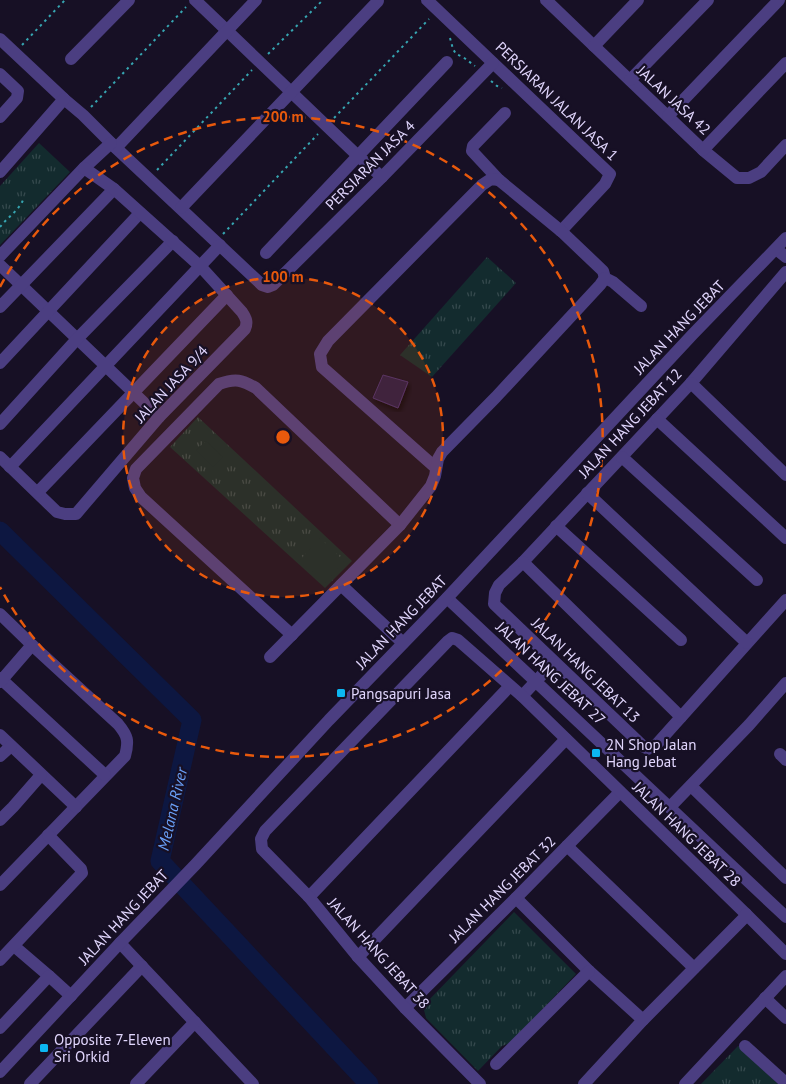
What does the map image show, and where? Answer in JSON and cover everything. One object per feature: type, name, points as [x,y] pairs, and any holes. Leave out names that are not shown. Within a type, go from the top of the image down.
[{"type":"street","points":[[71,59],[129,0]]},
{"type":"street","points":[[0,256],[84,168],[114,145],[256,0]]},
{"type":"street","name":"PERSIARAN JALAN JASA 1","points":[[426,0],[610,174],[605,184],[562,232]]},
{"type":"street","points":[[594,46],[638,0]]},
{"type":"street","points":[[630,80],[708,0]]},
{"type":"street","points":[[668,116],[779,0]]},
{"type":"street","points":[[181,208],[378,1]]},
{"type":"street","name":"JALAN JASA 42","points":[[555,3],[594,46],[703,150],[737,178],[748,178],[761,172],[786,145]]},
{"type":"street","points":[[191,4],[227,30],[382,177]]},
{"type":"street","points":[[0,39],[220,245],[10,466]]},
{"type":"street","points":[[266,253],[447,62]]},
{"type":"street","name":"PERSIARAN JASA 4","points":[[220,245],[262,284],[268,287],[273,285],[493,63]]},
{"type":"street","points":[[703,150],[786,63]]},
{"type":"street","points":[[0,74],[18,91],[17,98],[0,117]]},
{"type":"street","points":[[0,172],[64,100]]},
{"type":"street","points":[[505,112],[473,146],[472,151],[499,180],[562,232],[603,271],[605,278],[613,282],[641,306]]},
{"type":"street","name":"JALAN JASA 9/4","points":[[38,492],[57,512],[76,514],[160,417],[245,329],[247,324],[242,312],[201,267],[114,189],[84,168]]},
{"type":"street","points":[[436,468],[322,366],[320,354],[328,341],[482,185],[491,179],[499,180]]},
{"type":"street","points":[[0,307],[114,189]]},
{"type":"street","points":[[0,363],[140,213]]},
{"type":"street","name":"JALAN HANG JEBAT","points":[[0,1072],[687,341],[781,253],[786,238]]},
{"type":"street","points":[[0,424],[77,339],[173,241]]},
{"type":"street","points":[[0,265],[160,417]]},
{"type":"street","name":"JALAN HANG JEBAT 12","points":[[495,593],[499,585],[523,562],[691,383],[786,272]]},
{"type":"street","points":[[270,657],[400,525],[431,486],[438,459],[442,452],[509,383],[605,278]]},
{"type":"street","points":[[0,457],[38,492],[227,296]]},
{"type":"street","points":[[292,635],[141,497],[135,488],[133,478],[136,469],[219,384],[229,381],[242,381],[256,388],[400,525]]},
{"type":"street","points":[[691,383],[786,475]]},
{"type":"street","points":[[657,419],[786,538]]},
{"type":"street","points":[[622,457],[756,580]]},
{"type":"street","points":[[587,493],[747,643]]},
{"type":"street","points":[[556,526],[681,640]]},
{"type":"street","points":[[523,562],[681,717]]},
{"type":"street","points":[[341,585],[403,643]]},
{"type":"street","name":"JALAN HANG JEBAT 13","points":[[495,593],[494,604],[648,749],[656,746],[786,600]]},
{"type":"street","name":"JALAN HANG JEBAT 27","points":[[447,598],[786,917]]},
{"type":"street","points":[[0,614],[118,724],[126,734],[128,745],[125,756],[0,886]]},
{"type":"street","name":"JALAN HANG JEBAT 28","points":[[261,840],[265,831],[452,638],[458,640],[522,696],[786,954]]},
{"type":"street","points":[[32,645],[1,680],[105,776]]},
{"type":"street","points":[[522,696],[554,662]]},
{"type":"street","points":[[670,807],[749,725],[786,683]]},
{"type":"street","points":[[308,897],[510,686]]},
{"type":"street","points":[[0,735],[76,807]]},
{"type":"street","points":[[358,957],[566,739]]},
{"type":"street","points":[[0,756],[11,746]]},
{"type":"street","points":[[0,820],[41,775]]},
{"type":"street","points":[[691,786],[786,878]]},
{"type":"street","name":"JALAN HANG JEBAT 32","points":[[406,1008],[620,792]]},
{"type":"street","points":[[0,960],[82,873],[81,869],[48,835]]},
{"type":"street","name":"JALAN HANG JEBAT 38","points":[[261,840],[262,849],[308,897],[358,957],[480,1084]]},
{"type":"street","points":[[567,846],[694,968]]},
{"type":"street","points":[[516,898],[589,971],[643,1020]]},
{"type":"street","points":[[584,1084],[746,914]]},
{"type":"street","points":[[120,943],[253,1084]]},
{"type":"street","points":[[14,946],[71,996]]},
{"type":"street","points":[[30,1084],[142,966]]},
{"type":"street","points":[[496,1064],[589,971]]},
{"type":"street","points":[[0,1028],[49,976]]},
{"type":"street","points":[[685,1084],[786,976]]},
{"type":"street","points":[[765,998],[786,1018]]},
{"type":"street","points":[[142,1082],[195,1022]]},
{"type":"street","points":[[745,1046],[786,1083]]},
{"type":"path","points":[[15,53],[65,0]]},
{"type":"path","points":[[149,179],[260,62],[323,0]]},
{"type":"path","points":[[83,115],[191,4]]},
{"type":"path","points":[[449,33],[456,54],[463,57],[497,86],[507,90]]},
{"type":"path","points":[[0,227],[20,207],[23,200]]},
{"type":"green space","points":[[39,143],[70,172],[0,245],[0,186]]},
{"type":"green space","points":[[487,257],[516,283],[432,377],[400,355]]},
{"type":"green space","points":[[198,417],[352,561],[325,588],[170,447]]},
{"type":"green space","points":[[206,441],[223,457],[213,467],[196,450]]},
{"type":"green space","points":[[320,538],[344,561],[325,583],[300,560]]},
{"type":"green space","points":[[514,912],[576,974],[510,1043],[502,1046],[478,1071],[426,1018],[425,1004]]},
{"type":"green space","points":[[738,1046],[778,1084],[701,1084]]},
{"type":"building","points":[[383,375],[408,382],[398,408],[373,398]]},
{"type":"waterway","name":"Melana River","points":[[0,531],[192,720],[160,861],[369,1084]]},
{"type":"place","name":"Pangsapuri Jasa","points":[[341,693]]},
{"type":"place","name":"2N Shop Jalan Hang Jebat","points":[[596,753]]},
{"type":"place","name":"Opposite 7-Eleven Sri Orkid","points":[[44,1048]]}]
